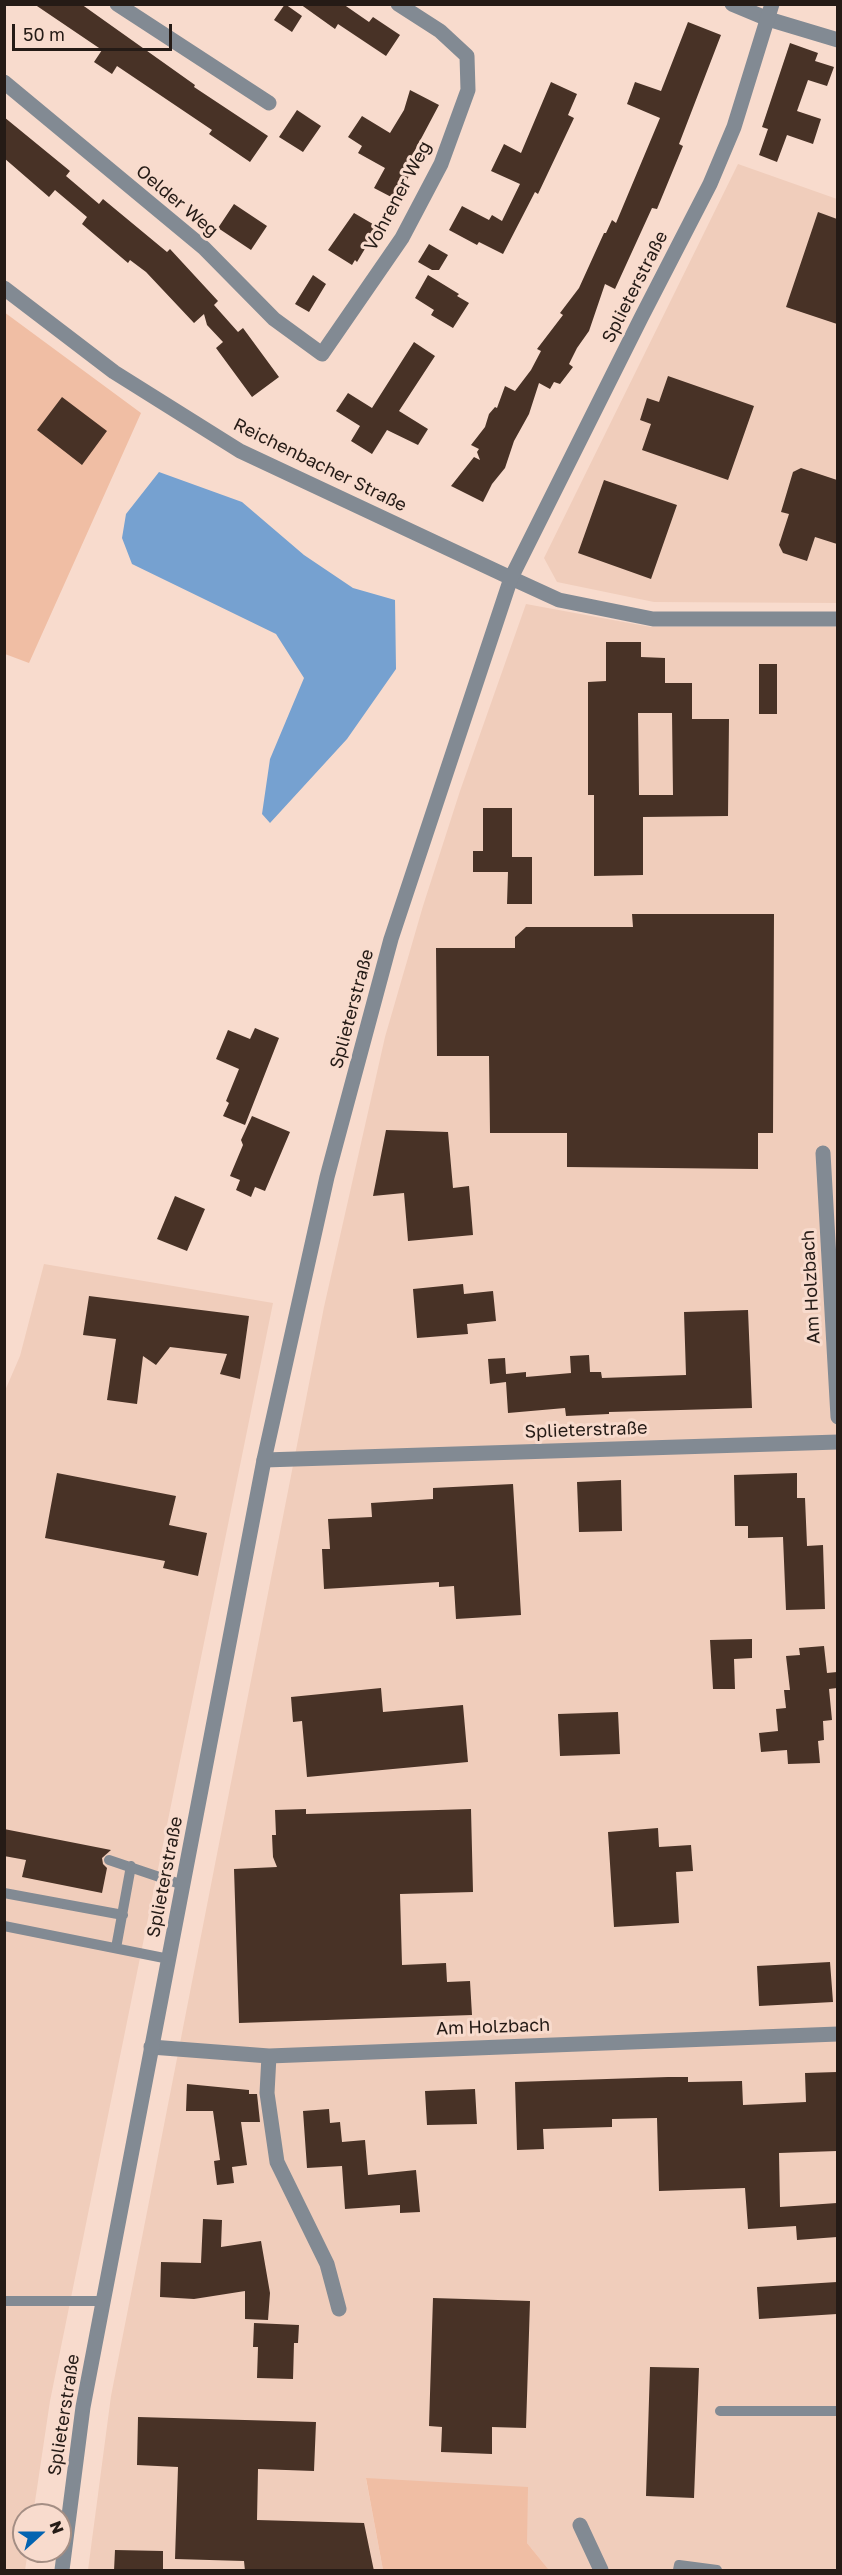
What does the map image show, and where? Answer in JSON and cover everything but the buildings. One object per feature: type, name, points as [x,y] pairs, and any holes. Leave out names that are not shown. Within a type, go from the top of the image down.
[{"type":"street","points":[[117,4],[269,103]]},
{"type":"street","name":"Vohrener Weg","points":[[322,354],[402,238],[441,164],[468,90],[468,56],[440,31],[398,4]]},
{"type":"street","points":[[732,4],[770,12],[837,40]]},
{"type":"street","name":"Splieterstraße","points":[[62,2571],[83,2407],[264,1460],[327,1177],[391,939],[511,578],[710,184],[734,127],[770,12]]},
{"type":"street","name":"Oelder Weg","points":[[4,82],[204,248],[274,319],[322,354]]},
{"type":"street","name":"Reichenbacher Straße","points":[[4,288],[114,372],[240,451],[511,578]]},
{"type":"street","points":[[511,578],[559,600],[653,619],[837,619]]},
{"type":"street","name":"Am Holzbach","points":[[823,1154],[837,1418]]},
{"type":"street","name":"Splieterstraße","points":[[264,1460],[837,1442]]},
{"type":"street","name":"Am Holzbach","points":[[151,2046],[269,2056],[837,2034]]},
{"type":"street","points":[[269,2056],[267,2093],[277,2162],[327,2264],[339,2309]]},
{"type":"street","points":[[579,2526],[601,2571]]},
{"type":"lane","points":[[109,1860],[183,1885]]},
{"type":"lane","points":[[116,1948],[131,1866]]},
{"type":"lane","points":[[4,1893],[123,1915]]},
{"type":"lane","points":[[4,1926],[169,1959]]},
{"type":"lane","points":[[4,2301],[103,2301]]},
{"type":"lane","points":[[720,2411],[837,2411]]},
{"type":"lane","points":[[678,2571],[679,2565],[717,2571]]},
{"type":"shaded area","points":[[738,164],[837,199],[837,603],[654,602],[557,582],[544,558]]},
{"type":"shaded area","points":[[4,312],[141,413],[29,663],[5,654]]},
{"type":"shaded area","points":[[526,604],[651,627],[837,627],[837,2570],[549,2570],[527,2543],[366,2479],[383,2570],[88,2570],[111,2396],[324,1307],[385,1037],[423,906],[460,791]]},
{"type":"shaded area","points":[[44,1264],[273,1303],[50,2401],[35,2503],[12,2503],[12,2563],[26,2563],[25,2570],[5,2570],[4,1393],[20,1356]]},
{"type":"shaded area","points":[[366,2478],[528,2487],[527,2543],[549,2570],[383,2570]]},
{"type":"water","points":[[159,472],[242,502],[304,555],[353,588],[395,600],[396,669],[347,739],[270,823],[262,814],[270,759],[304,678],[276,634],[132,564],[122,538],[126,514]]}]
